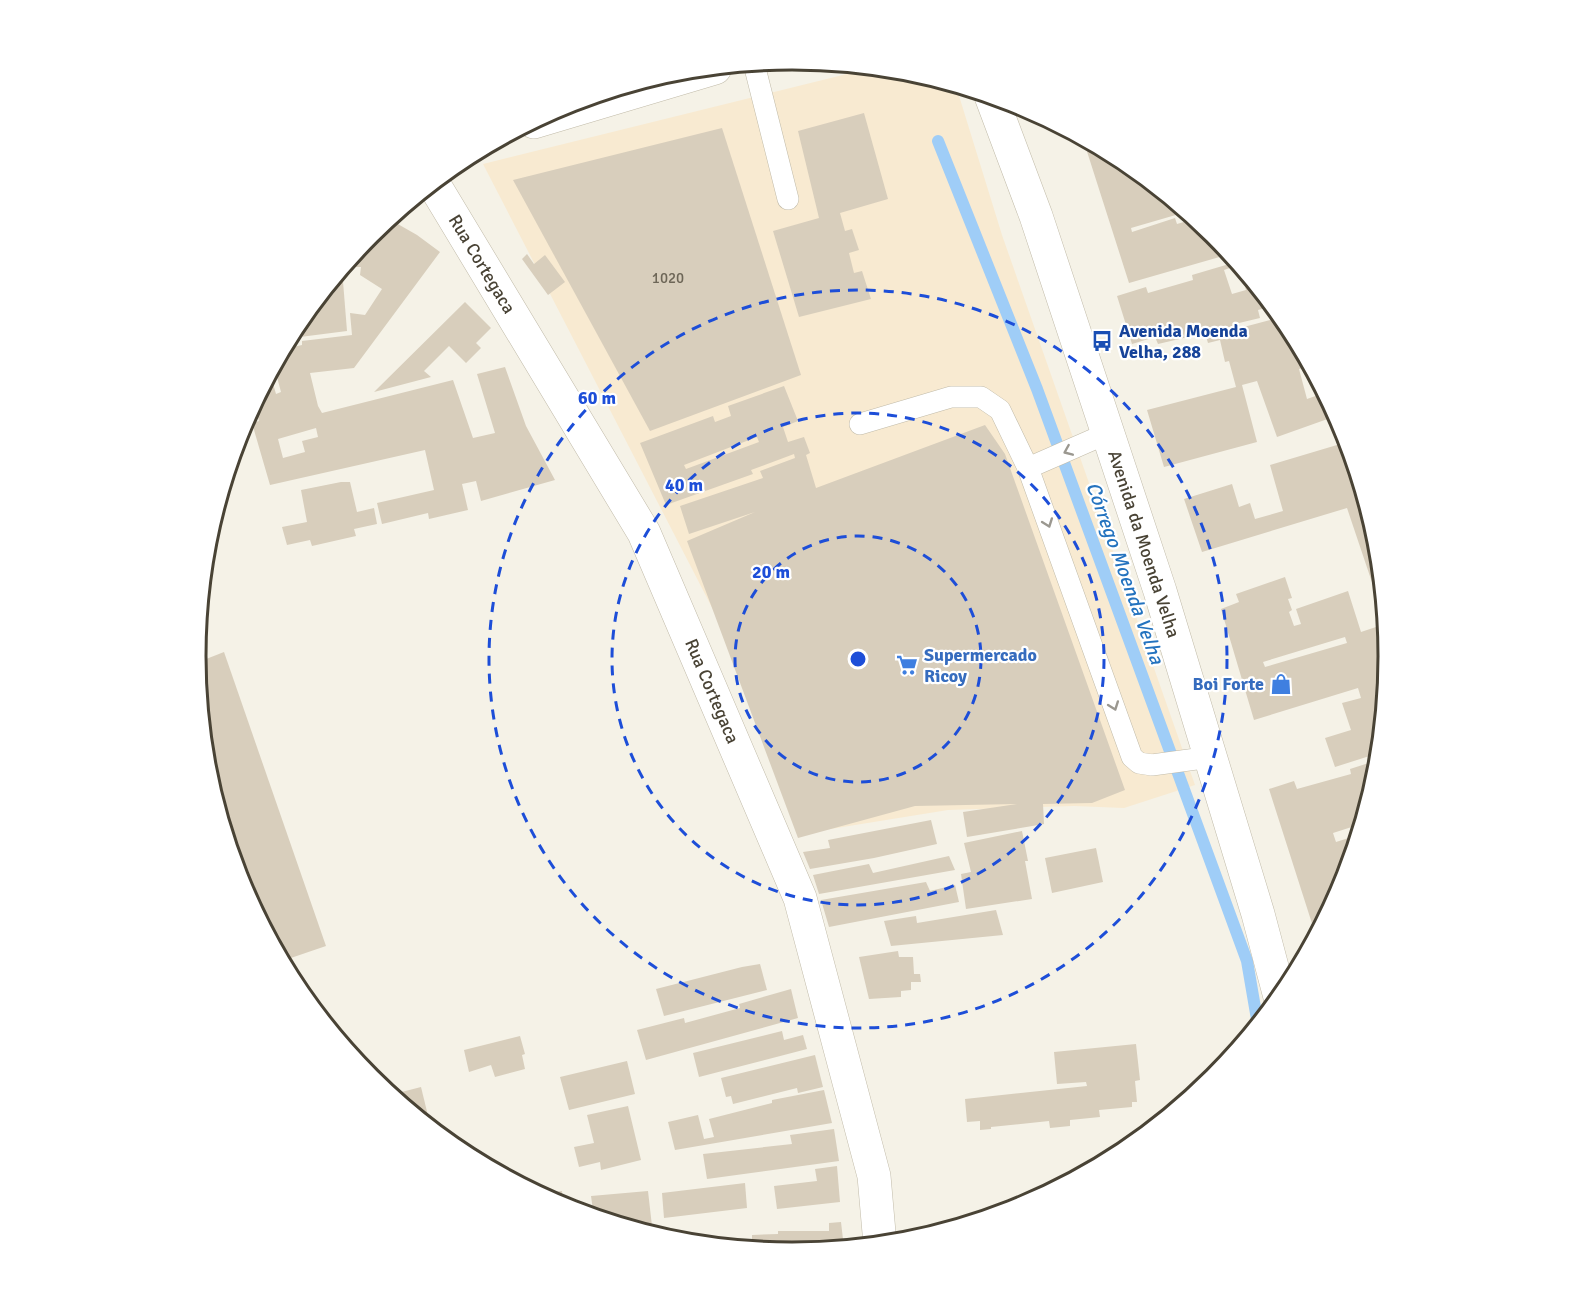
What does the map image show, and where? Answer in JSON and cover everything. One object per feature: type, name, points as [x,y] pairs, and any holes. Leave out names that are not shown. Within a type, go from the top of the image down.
[{"type":"street","name":"Avenida da Moenda Velha","points":[[995,108],[1036,216],[1160,591],[1258,914],[1277,985]]},
{"type":"street","name":"Rua Cortegaca","points":[[437,190],[644,533],[800,898],[874,1176],[879,1235]]},
{"type":"lane","points":[[756,72],[788,199]]},
{"type":"lane","points":[[860,424],[951,397],[981,397],[1000,410],[1028,468],[1132,757],[1139,763],[1152,765],[1211,757]]},
{"type":"lane","points":[[1028,468],[1108,433]]},
{"type":"shaded area","points":[[847,74],[906,82],[959,95],[1002,235],[1195,785],[1124,808],[1074,806],[948,810],[818,831],[721,625],[483,164]]},
{"type":"building","points":[[864,113],[888,199],[840,213],[845,231],[852,229],[859,250],[849,253],[854,273],[862,271],[871,299],[799,317],[773,231],[819,218],[798,131]]},
{"type":"building","points":[[722,128],[801,375],[650,431],[513,180]]},
{"type":"building","points":[[1086,150],[1118,169],[1177,215],[1131,228],[1132,232],[1175,218],[1177,224],[1184,222],[1220,257],[1129,283]]},
{"type":"building","points":[[398,224],[440,252],[354,368],[310,373],[318,406],[322,413],[453,380],[473,438],[495,433],[477,374],[505,367],[526,426],[555,480],[481,501],[476,481],[462,484],[468,510],[429,519],[428,513],[382,524],[377,503],[434,490],[425,450],[270,485],[253,427],[255,422],[259,421],[258,416],[273,384],[276,394],[281,392],[277,377],[295,346],[302,345],[302,341],[352,335],[350,313],[365,315],[382,289],[360,275],[361,267],[354,267]],"holes":[[[316,428],[318,437],[302,441],[305,452],[283,458],[278,439]]]},
{"type":"building","points":[[527,254],[534,264],[545,255],[565,282],[548,295],[522,259]]},
{"type":"building","points":[[1228,264],[1231,268],[1224,270],[1232,294],[1246,290],[1244,284],[1263,309],[1258,310],[1260,318],[1239,323],[1240,328],[1271,320],[1301,368],[1299,369],[1307,399],[1317,395],[1327,419],[1277,437],[1257,381],[1242,385],[1257,442],[1164,467],[1147,410],[1236,387],[1229,361],[1225,362],[1220,340],[1208,343],[1205,333],[1158,344],[1155,337],[1132,344],[1117,296],[1146,287],[1148,293],[1193,280],[1192,275]]},
{"type":"building","points":[[343,280],[347,331],[301,337]]},
{"type":"building","points":[[465,302],[491,328],[476,343],[481,348],[466,363],[449,346],[424,371],[431,377],[374,392]]},
{"type":"building","name":"Supermercado Ricoy","points":[[784,386],[798,421],[783,427],[788,442],[804,437],[810,453],[806,455],[816,488],[985,425],[1005,454],[1125,790],[1092,803],[1043,804],[1044,824],[967,837],[963,812],[1017,804],[915,806],[798,838],[687,541],[755,512],[689,534],[680,506],[763,478],[760,471],[795,458],[794,454],[751,470],[753,474],[666,505],[640,443],[713,416],[715,422],[731,416],[728,406]],"holes":[[[757,437],[759,442],[686,469],[684,465]]]},
{"type":"building","points":[[1338,445],[1358,505],[1367,542],[1374,588],[1347,508],[1202,552],[1184,499],[1232,484],[1239,507],[1250,503],[1255,519],[1283,511],[1270,465]]},
{"type":"building","points":[[350,482],[357,512],[374,508],[377,524],[354,529],[356,536],[312,546],[310,540],[287,545],[282,527],[307,522],[301,490]]},
{"type":"building","points":[[1285,577],[1292,598],[1288,599],[1292,610],[1289,612],[1294,626],[1301,624],[1296,609],[1348,591],[1361,632],[1377,627],[1377,693],[1375,694],[1377,699],[1369,756],[1335,767],[1325,738],[1351,730],[1342,703],[1361,698],[1358,688],[1254,720],[1221,609],[1239,602],[1236,594]],"holes":[[[1345,637],[1347,643],[1265,667],[1263,662]]]},
{"type":"building","points":[[224,652],[326,946],[291,958],[266,916],[251,881],[237,845],[217,771],[207,695],[206,659]]},
{"type":"building","points":[[1368,763],[1352,827],[1333,833],[1336,842],[1349,838],[1313,926],[1269,789],[1294,781],[1297,789],[1351,774],[1350,769]]},
{"type":"building","points":[[931,820],[937,844],[810,869],[803,852],[830,848],[828,840]]},
{"type":"building","points":[[1022,831],[1032,899],[966,909],[961,874],[971,872],[964,843]]},
{"type":"building","points":[[1096,848],[1103,882],[1052,893],[1045,858]]},
{"type":"building","points":[[949,856],[955,870],[819,894],[813,875],[869,864],[873,873]]},
{"type":"building","points":[[926,882],[930,891],[955,885],[959,902],[829,927],[821,900]]},
{"type":"building","points":[[996,910],[1003,935],[891,946],[884,921],[916,916],[917,923]]},
{"type":"building","points":[[898,951],[899,957],[913,957],[914,974],[920,974],[921,982],[911,982],[911,990],[901,991],[901,997],[869,999],[859,957]]},
{"type":"building","points":[[760,964],[767,990],[664,1016],[656,989]]},
{"type":"building","points":[[791,989],[798,1018],[646,1060],[637,1030],[684,1018],[685,1023],[740,1008],[739,1004]]},
{"type":"building","points":[[782,1031],[784,1040],[803,1035],[807,1049],[699,1077],[693,1053]]},
{"type":"building","points":[[520,1036],[525,1054],[522,1055],[525,1069],[495,1077],[491,1065],[469,1072],[464,1050]]},
{"type":"building","points":[[1136,1044],[1140,1080],[1135,1081],[1137,1102],[1132,1102],[1132,1107],[1099,1110],[1100,1117],[1070,1120],[1070,1126],[1050,1128],[1049,1121],[980,1130],[980,1121],[967,1122],[965,1099],[1087,1086],[1086,1082],[1057,1084],[1054,1052]]},
{"type":"building","points":[[815,1055],[823,1087],[798,1093],[797,1088],[733,1104],[731,1096],[726,1097],[721,1078]]},
{"type":"building","points":[[627,1061],[635,1094],[569,1110],[560,1077]]},
{"type":"building","points":[[421,1087],[428,1115],[406,1097],[401,1092]]},
{"type":"building","points":[[824,1090],[832,1123],[675,1150],[668,1122],[698,1115],[704,1139],[714,1137],[709,1119],[772,1103],[772,1100]]},
{"type":"building","points":[[628,1106],[641,1160],[601,1170],[600,1162],[579,1167],[574,1147],[594,1143],[587,1115]]},
{"type":"building","points":[[834,1129],[839,1161],[707,1179],[703,1154],[792,1144],[790,1135]]},
{"type":"building","points":[[837,1166],[840,1202],[777,1209],[774,1186],[817,1181],[815,1169]]},
{"type":"building","points":[[745,1183],[747,1208],[664,1218],[662,1193]]},
{"type":"building","points":[[648,1191],[652,1226],[593,1207],[591,1196]]},
{"type":"building","points":[[841,1222],[843,1240],[752,1241],[752,1235],[778,1234],[778,1231],[829,1231],[829,1223]]},
{"type":"waterway","name":"Córrego Moenda Velha","points":[[938,141],[1037,389],[1247,961],[1256,1014]]},
{"type":"place","name":"Avenida Moenda Velha, 288","points":[[1102,341]]},
{"type":"place","name":"Supermercado Ricoy","points":[[907,665]]},
{"type":"place","name":"Boi Forte","points":[[1281,684]]}]
